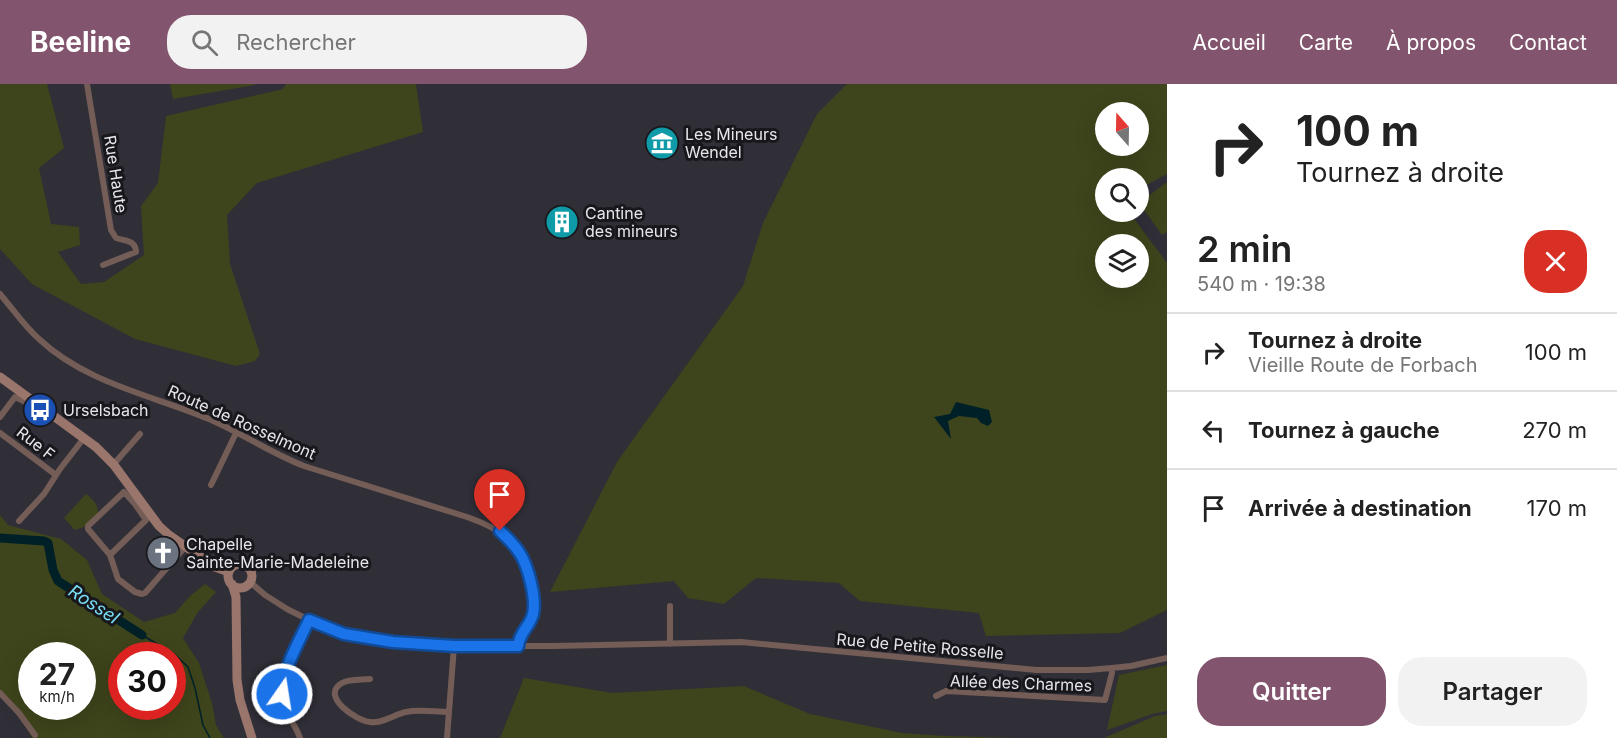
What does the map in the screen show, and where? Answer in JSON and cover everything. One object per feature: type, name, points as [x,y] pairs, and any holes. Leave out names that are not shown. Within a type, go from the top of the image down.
[{"type":"main road","points":[[0,376],[96,447],[113,465],[138,502],[169,535],[215,567],[229,572]]},
{"type":"main road","points":[[241,585],[230,581],[229,572],[235,565],[243,564],[248,566],[252,574],[241,585],[236,597],[237,680],[240,700],[252,738]]},
{"type":"street","name":"Rue Haute","points":[[87,84],[111,230],[116,238],[133,242],[136,247],[136,252],[103,265]]},
{"type":"street","name":"Route de Rosselmont","points":[[0,294],[38,338],[70,363],[93,376],[211,420],[304,466],[467,517],[500,531],[520,553],[533,591],[533,615],[520,635],[518,646]]},
{"type":"street","name":"Rue F","points":[[0,417],[15,397],[28,403],[31,399]]},
{"type":"street","name":"Rue F","points":[[0,433],[56,475]]},
{"type":"street","points":[[211,485],[236,433]]},
{"type":"street","points":[[113,465],[140,434]]},
{"type":"street","points":[[19,520],[44,494],[84,438]]},
{"type":"street","points":[[111,555],[146,520],[138,502],[124,492],[87,529],[111,555],[118,579],[135,592],[142,594],[184,547]]},
{"type":"street","name":"Rue de Petite Rosselle","points":[[241,585],[309,620],[344,634],[393,642],[454,646],[734,642],[1036,670],[1112,668],[1167,658]]},
{"type":"street","points":[[670,606],[670,644]]},
{"type":"street","points":[[300,738],[284,704],[282,683],[309,620]]},
{"type":"street","points":[[447,738],[454,646]]},
{"type":"street","name":"Allée des Charmes","points":[[936,696],[946,691],[1105,700],[1113,673],[1112,668]]},
{"type":"street","points":[[370,679],[346,682],[340,684],[336,690],[335,696],[339,705],[360,720],[375,722],[397,714],[417,711],[449,712]]},
{"type":"street","points":[[0,693],[35,735]]},
{"type":"green space","points":[[0,84],[47,84],[64,148],[39,168],[51,224],[79,227],[80,245],[58,252],[81,284],[104,282],[144,255],[141,206],[158,183],[166,116],[283,89],[286,84],[416,84],[423,132],[257,183],[227,215],[230,264],[260,354],[255,361],[236,366],[135,339],[32,284],[0,249]]},
{"type":"green space","points":[[170,84],[254,84],[255,85],[173,99]]},
{"type":"green space","points":[[847,84],[1167,84],[1167,174],[1149,184],[1149,168],[1095,168],[1095,222],[1136,222],[1145,234],[1095,234],[1095,288],[1149,288],[1149,239],[1167,263],[1167,610],[1120,633],[986,636],[979,613],[860,601],[839,583],[756,578],[724,604],[688,598],[674,581],[550,592],[617,462],[743,286],[763,223],[817,114]]},
{"type":"green space","points":[[1167,182],[1167,232],[1162,235],[1149,217],[1149,196]]},
{"type":"green space","points":[[86,494],[95,502],[98,514],[87,526],[75,530],[64,518]]},
{"type":"green space","points":[[0,515],[8,525],[61,539],[87,560],[102,594],[144,622],[175,613],[205,584],[216,592],[198,612],[183,638],[186,642],[108,642],[108,720],[186,720],[186,643],[199,663],[212,703],[216,725],[224,738],[32,738],[22,720],[96,720],[96,642],[18,642],[18,713],[0,690]]},
{"type":"green space","points":[[1167,665],[1167,711],[1107,730],[1119,675]]},
{"type":"green space","points":[[524,678],[612,693],[744,686],[810,714],[902,733],[1021,738],[500,738]]},
{"type":"green space","points":[[1167,714],[1167,738],[1104,738],[1155,716]]},
{"type":"water","points":[[956,402],[989,410],[992,422],[988,426],[977,418],[959,416],[948,421],[951,439],[934,417],[950,414]]},
{"type":"waterway","name":"Rossel","points":[[0,538],[48,543],[53,570],[58,581],[142,635]]},
{"type":"waterway","points":[[142,635],[174,654],[188,667],[203,725],[210,738]]},
{"type":"place","name":"Les Mineurs Wendel","points":[[662,143]]},
{"type":"place","name":"Cantine des mineurs","points":[[562,222]]},
{"type":"place","name":"Urselsbach","points":[[40,410]]},
{"type":"place","name":"Chapelle Sainte-Marie-Madeleine","points":[[163,553]]},
{"type":"route","points":[[282,694],[282,683],[309,620],[344,634],[393,642],[454,646],[518,646],[520,635],[533,615],[533,591],[520,553],[500,531]]}]
